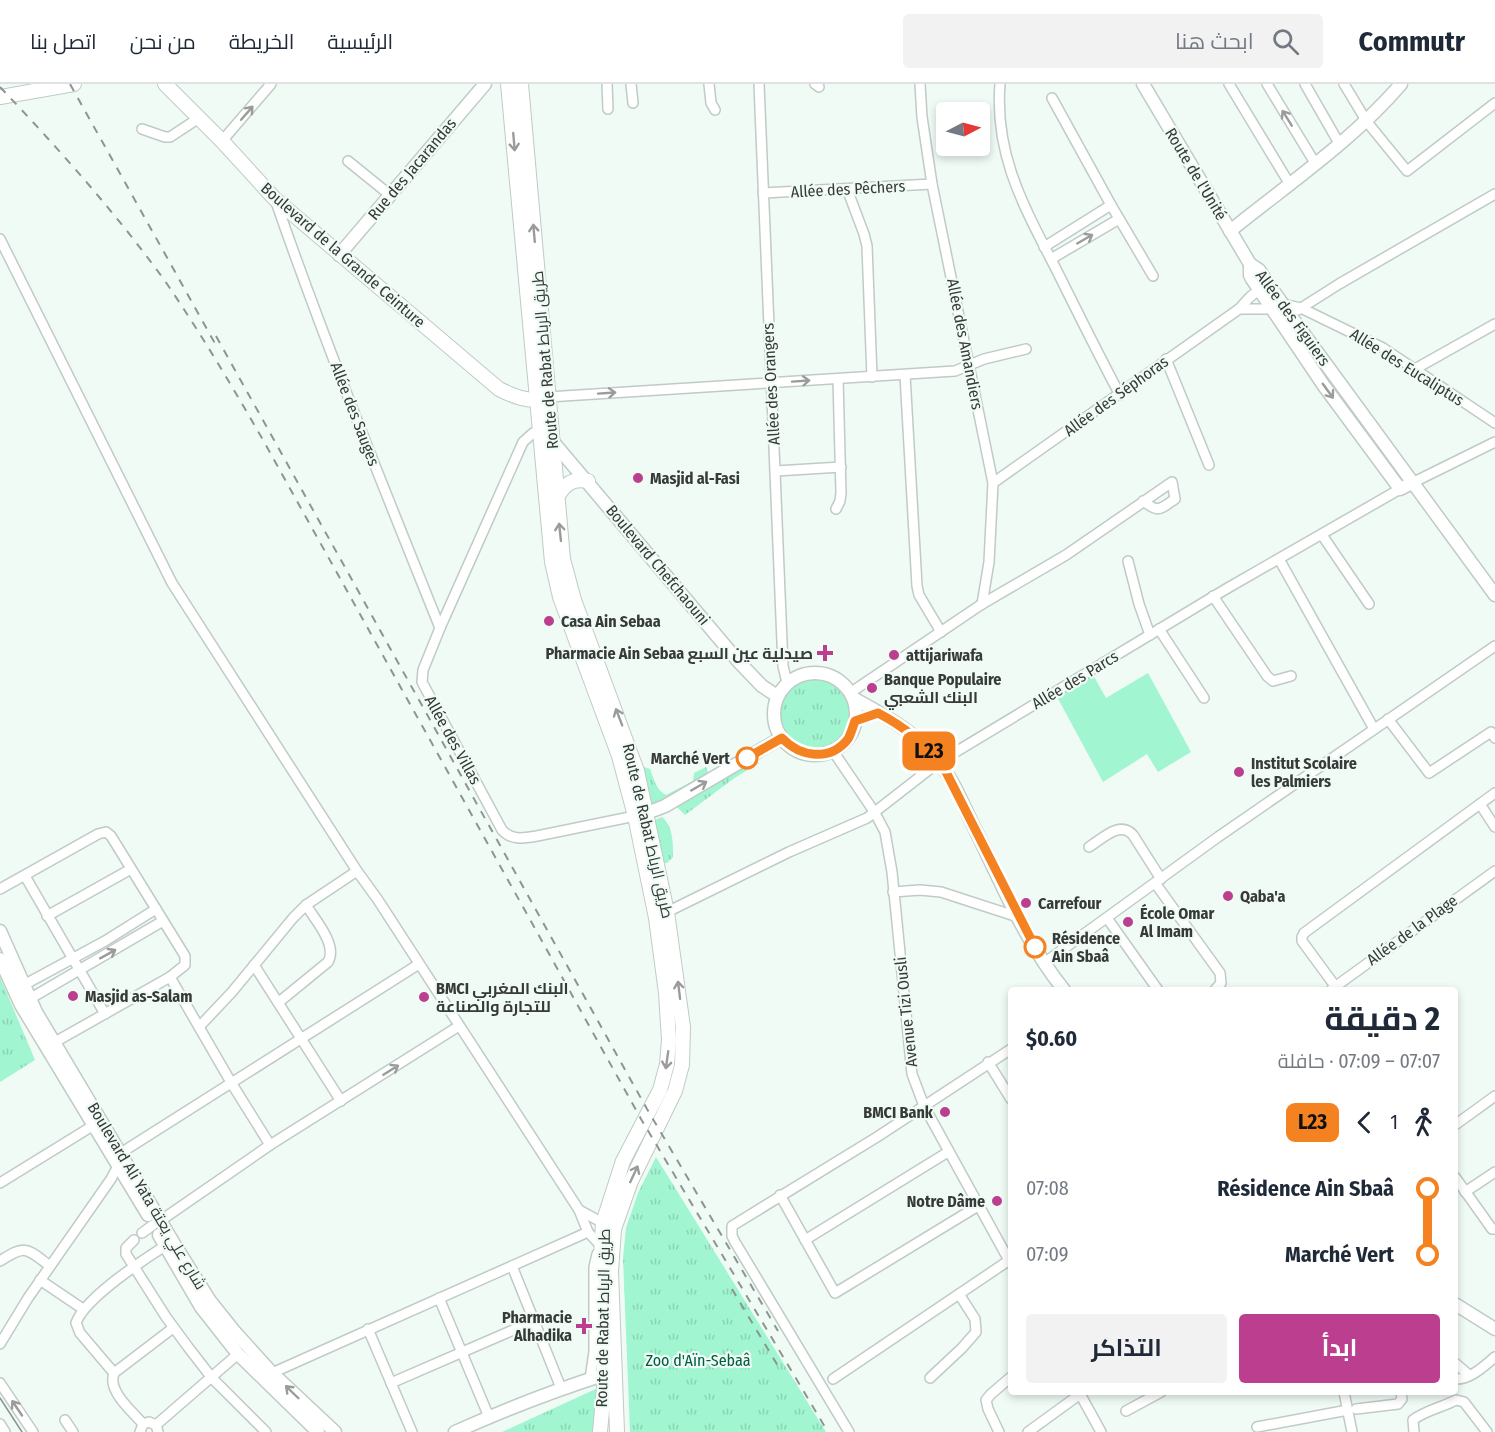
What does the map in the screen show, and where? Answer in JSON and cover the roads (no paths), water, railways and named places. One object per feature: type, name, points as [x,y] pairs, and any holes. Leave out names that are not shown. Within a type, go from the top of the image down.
[{"type":"main road","points":[[0,97],[74,84]]},
{"type":"main road","name":"Boulevard de la Grande Ceinture","points":[[165,84],[275,199],[499,389],[514,397],[543,399]]},
{"type":"main road","name":"Route de Rabat طريق الرباط","points":[[508,84],[543,399]]},
{"type":"main road","name":"Route de Rabat طريق الرباط","points":[[521,84],[546,435],[547,514],[555,579],[641,815]]},
{"type":"main road","name":"Route de Rabat طريق الرباط","points":[[546,435],[557,496],[566,575],[630,749],[683,1027],[682,1059],[671,1102],[631,1181],[614,1229],[603,1379]]},
{"type":"main road","points":[[557,496],[563,486],[572,481],[588,481]]},
{"type":"main road","name":"Route de Rabat طريق الرباط","points":[[615,1432],[603,1379],[601,1248],[603,1223],[623,1161],[655,1102],[667,1064],[669,1040],[662,915]]},
{"type":"main road","points":[[602,1432],[603,1379]]},
{"type":"street","points":[[222,141],[271,84]]},
{"type":"street","name":"Rue des Jacarandas","points":[[339,255],[485,84]]},
{"type":"street","points":[[607,84],[608,109]]},
{"type":"street","points":[[631,84],[633,103]]},
{"type":"street","points":[[709,84],[711,103],[715,110]]},
{"type":"street","name":"Allée des Orangers","points":[[759,84],[783,666],[787,682]]},
{"type":"street","name":"Allée des Amandiers","points":[[920,84],[922,117],[932,184],[993,483],[990,562],[982,604]]},
{"type":"street","points":[[1000,84],[998,116],[1003,149],[1025,208],[1120,395]]},
{"type":"street","name":"Route de l'Unité","points":[[1143,84],[1250,264]]},
{"type":"street","points":[[1229,84],[1289,183]]},
{"type":"street","points":[[1267,84],[1315,164]]},
{"type":"street","points":[[1305,84],[1340,145]]},
{"type":"street","points":[[1344,84],[1366,122],[1407,171],[1495,103]]},
{"type":"street","points":[[1230,231],[1340,145],[1366,122],[1393,87]]},
{"type":"street","points":[[1052,98],[1111,206],[1153,276]]},
{"type":"street","points":[[142,129],[170,137],[199,118]]},
{"type":"street","points":[[348,161],[390,195]]},
{"type":"street","name":"Allée des Pêchers","points":[[763,193],[932,184]]},
{"type":"street","points":[[847,189],[867,246],[872,377]]},
{"type":"street","points":[[1290,315],[1495,194]]},
{"type":"street","name":"Allée des Sauges","points":[[275,199],[343,384],[440,628]]},
{"type":"street","points":[[1044,247],[1111,206]]},
{"type":"street","points":[[1050,259],[1119,219]]},
{"type":"street","points":[[0,239],[172,583],[579,1210],[588,1233],[601,1248]]},
{"type":"street","name":"Allée des Figuiers","points":[[1250,264],[1259,270],[1263,286],[1324,386],[1400,489]]},
{"type":"street","name":"Allée des Séphoras","points":[[993,483],[1239,309],[1263,286]]},
{"type":"street","points":[[1239,309],[1277,306]]},
{"type":"street","name":"Allée des Eucaliptus","points":[[1277,306],[1301,308],[1355,333],[1415,369],[1495,423]]},
{"type":"street","name":"Allée des Figuiers","points":[[1277,306],[1290,315],[1495,595]]},
{"type":"street","points":[[1415,369],[1495,324]]},
{"type":"street","points":[[543,399],[955,371],[997,355],[1026,349]]},
{"type":"street","points":[[1167,359],[1209,465]]},
{"type":"street","points":[[905,375],[918,595],[941,632]]},
{"type":"street","points":[[836,509],[841,494],[838,379]]},
{"type":"street","name":"Allée des Villas","points":[[546,435],[533,433],[523,442],[423,670],[424,687],[502,830],[507,836],[521,838],[641,815],[665,806],[782,738]]},
{"type":"street","name":"Boulevard Chefchaouni","points":[[546,435],[588,481],[738,661],[762,686],[777,696]]},
{"type":"street","name":"Allée des Parcs","points":[[662,915],[789,852],[875,813],[939,762],[1214,596],[1400,489],[1495,442]]},
{"type":"street","points":[[776,471],[841,467]]},
{"type":"street","points":[[852,695],[982,604],[1066,555],[1143,501]]},
{"type":"street","points":[[1322,535],[1369,604]]},
{"type":"street","points":[[1279,559],[1374,729]]},
{"type":"street","points":[[1128,561],[1139,604],[1154,632],[1204,698]]},
{"type":"street","points":[[1214,596],[1267,676],[1273,681],[1291,676]]},
{"type":"street","points":[[1044,963],[1388,719],[1495,646]]},
{"type":"street","points":[[852,695],[856,709],[855,721],[848,739],[832,751],[810,755],[789,747],[775,725],[773,711],[777,696],[787,682],[809,672],[821,673],[838,680],[852,695],[904,729],[939,762],[961,800],[1018,917],[1044,963],[1062,987]]},
{"type":"street","points":[[855,721],[878,713]]},
{"type":"street","points":[[1388,719],[1429,774],[1491,732],[1495,738]]},
{"type":"street","name":"Avenue Tizi Ousli","points":[[832,751],[875,813],[885,832],[912,1074],[924,1106],[948,1152],[1008,1258]]},
{"type":"street","points":[[1333,987],[1302,941],[1304,933],[1495,793]]},
{"type":"street","points":[[1480,804],[1495,827]]},
{"type":"street","points":[[1089,847],[1119,829],[1127,829],[1133,835],[1158,881],[1220,973],[1221,983],[1218,987]]},
{"type":"street","points":[[0,889],[104,832],[111,836],[186,959],[183,967],[170,977],[55,1042]]},
{"type":"street","points":[[48,915],[132,869]]},
{"type":"street","points":[[200,1027],[285,926],[306,905],[357,871]]},
{"type":"street","name":"Allée de la Plage","points":[[1337,987],[1495,871]]},
{"type":"street","points":[[25,876],[105,1014]]},
{"type":"street","points":[[893,892],[920,890],[941,892],[1018,917]]},
{"type":"street","points":[[279,1002],[330,959],[328,942],[306,905]]},
{"type":"street","points":[[18,987],[105,941],[156,909]]},
{"type":"street","points":[[1107,918],[1156,987]]},
{"type":"street","points":[[25,1002],[163,921]]},
{"type":"street","name":"Boulevard Ali Yata شارع علي يعتة","points":[[0,931],[25,1002],[94,1125],[120,1161]]},
{"type":"street","name":"Boulevard Ali Yata شارع علي يعتة","points":[[0,959],[18,987]]},
{"type":"street","points":[[0,1344],[40,1280],[133,1145],[419,963]]},
{"type":"street","points":[[254,965],[341,1101]]},
{"type":"street","points":[[170,977],[270,1145]]},
{"type":"street","name":"Boulevard Ali Yata شارع علي يعتة","points":[[25,1002],[55,1042],[157,1223],[215,1307],[272,1373],[335,1432]]},
{"type":"street","points":[[142,1233],[270,1145],[459,1026]]},
{"type":"street","points":[[849,1432],[732,1236],[731,1229],[734,1224],[877,1137],[1008,1051]]},
{"type":"street","points":[[988,1062],[1008,1094]]},
{"type":"street","points":[[1458,1123],[1495,1096]]},
{"type":"street","points":[[0,1183],[94,1125]]},
{"type":"street","points":[[805,1240],[948,1152]]},
{"type":"street","points":[[1465,1192],[1495,1172]]},
{"type":"street","points":[[1458,1182],[1492,1229],[1495,1229]]},
{"type":"street","points":[[780,1196],[835,1293],[978,1206]]},
{"type":"street","points":[[579,1210],[603,1223]]},
{"type":"street","name":"Boulevard Ali Yata شارع علي يعتة","points":[[157,1223],[165,1246],[201,1307],[238,1354],[318,1432]]},
{"type":"street","points":[[272,1373],[588,1233]]},
{"type":"street","points":[[134,1240],[125,1251],[173,1328],[212,1377],[266,1432]]},
{"type":"street","points":[[114,1373],[77,1329],[76,1323],[83,1309],[134,1265],[165,1246]]},
{"type":"street","points":[[0,1261],[24,1249],[50,1266]]},
{"type":"street","points":[[832,1379],[1008,1262]]},
{"type":"street","points":[[513,1266],[561,1388]]},
{"type":"street","points":[[40,1280],[83,1309]]},
{"type":"street","points":[[930,1377],[976,1332],[975,1319],[959,1294]]},
{"type":"street","points":[[439,1298],[489,1417]]},
{"type":"street","points":[[1458,1306],[1495,1329]]},
{"type":"street","points":[[391,1383],[534,1321]]},
{"type":"street","points":[[173,1328],[114,1373],[112,1378],[114,1388],[141,1428],[149,1422],[157,1428],[238,1354]]},
{"type":"street","points":[[368,1329],[412,1432]]},
{"type":"street","points":[[1458,1379],[1469,1375],[1495,1357]]},
{"type":"street","points":[[1458,1366],[1469,1375]]},
{"type":"street","points":[[455,1432],[561,1388],[603,1379]]},
{"type":"street","points":[[999,1432],[986,1400],[1008,1380]]},
{"type":"street","points":[[0,1383],[33,1432]]},
{"type":"street","points":[[1028,1432],[1078,1395]]},
{"type":"street","points":[[1082,1395],[1101,1432]]},
{"type":"street","points":[[1126,1412],[1156,1395]]},
{"type":"street","points":[[1345,1395],[1352,1409],[1352,1432]]},
{"type":"street","points":[[1257,1427],[1352,1409],[1398,1404],[1402,1399],[1401,1395]]},
{"type":"street","points":[[1414,1432],[1413,1420],[1418,1416],[1456,1400],[1464,1402],[1487,1432]]},
{"type":"street","points":[[64,1420],[73,1432]]},
{"type":"street","points":[[0,1424],[5,1432]]},
{"type":"street","points":[[250,1432],[258,1425]]},
{"type":"tram line","points":[[0,1398],[22,1432]]},
{"type":"railway","points":[[70,84],[217,347]]},
{"type":"railway","points":[[0,87],[65,157],[126,230],[165,281],[216,359],[641,1119],[828,1432]]},
{"type":"railway","points":[[216,336],[647,1109],[778,1331]]},
{"type":"railway","points":[[732,1289],[778,1366]]},
{"type":"place","name":"Masjid al-Fasi","points":[[638,478]]},
{"type":"place","name":"Casa Ain Sebaa","points":[[549,621]]},
{"type":"place","name":"Pharmacie Ain Sebaa صيدلية عين السبع","points":[[825,653]]},
{"type":"place","name":"attijariwafa","points":[[894,655]]},
{"type":"place","name":"Banque Populaire البنك الشعبي","points":[[872,688]]},
{"type":"place","name":"Marché Vert","points":[[747,758]]},
{"type":"place","name":"Institut Scolaire les Palmiers","points":[[1239,772]]},
{"type":"place","name":"Qaba'a","points":[[1228,896]]},
{"type":"place","name":"Carrefour","points":[[1026,903]]},
{"type":"place","name":"École Omar Al Imam","points":[[1128,922]]},
{"type":"place","name":"Résidence Ain Sbaâ","points":[[1035,947]]},
{"type":"place","name":"Masjid as-Salam","points":[[73,996]]},
{"type":"place","name":"BMCI البنك المغربي للتجارة والصناعة","points":[[424,997]]},
{"type":"place","name":"BMCI Bank","points":[[945,1112]]},
{"type":"place","name":"Notre Dâme","points":[[997,1201]]},
{"type":"place","name":"Pharmacie Alhadika","points":[[584,1326]]},
{"type":"park label","name":"Zoo d'Aïn-Sebaâ","points":[[698,1360]]}]
